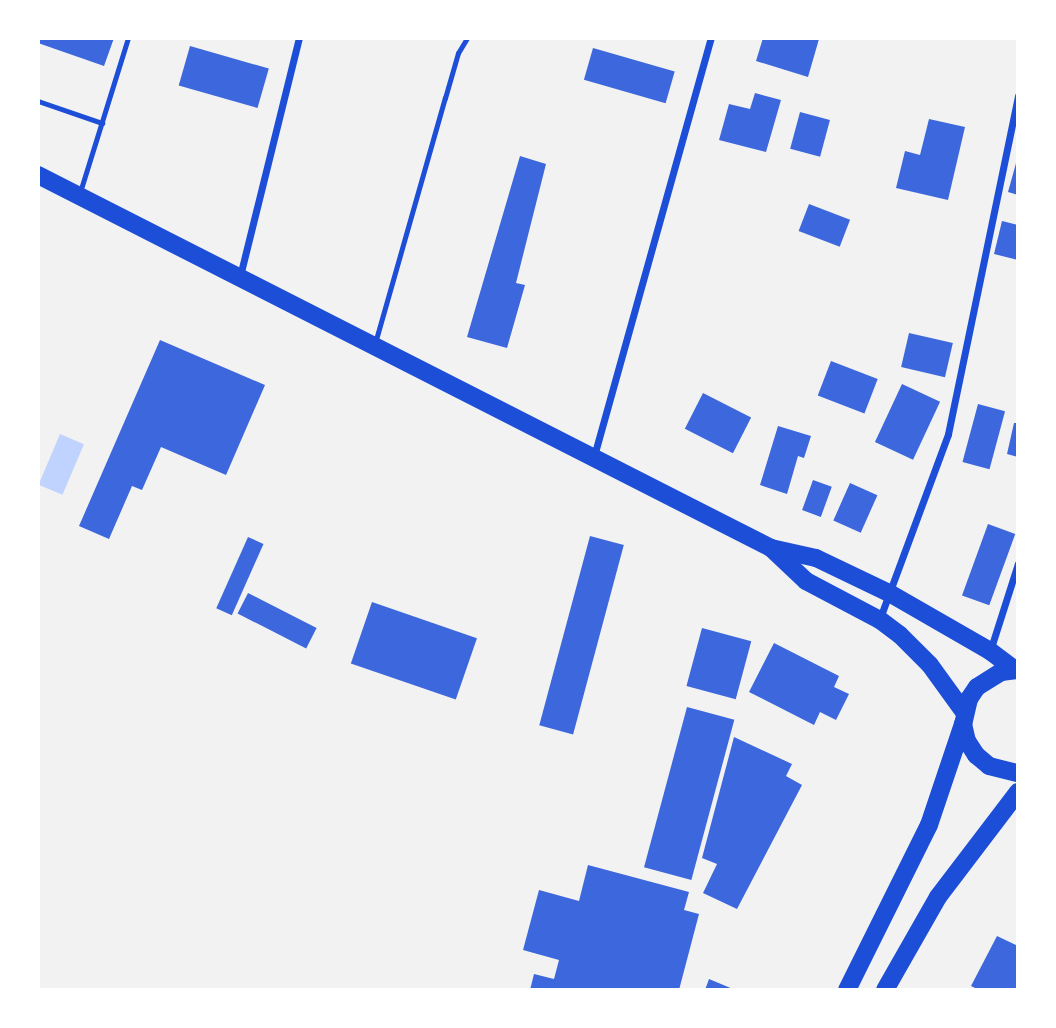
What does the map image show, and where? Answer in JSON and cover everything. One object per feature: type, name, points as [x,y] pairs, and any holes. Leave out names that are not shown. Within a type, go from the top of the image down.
[{"type":"main road","points":[[38,175],[771,548],[816,558],[891,594],[990,651],[1016,670]]},
{"type":"main road","points":[[771,548],[806,581],[880,620],[918,651],[964,718],[967,741],[976,755],[989,766],[1017,773]]},
{"type":"main road","points":[[847,989],[929,825],[977,687],[994,675],[1016,670]]},
{"type":"main road","points":[[886,989],[938,897],[1017,792]]},
{"type":"street","points":[[240,277],[299,38]]},
{"type":"street","points":[[594,457],[711,38]]},
{"type":"street","points":[[880,620],[948,433],[1017,95]]},
{"type":"street","points":[[990,651],[1017,562]]},
{"type":"lane","points":[[79,195],[128,38]]},
{"type":"lane","points":[[374,345],[448,87],[467,38]]},
{"type":"lane","points":[[38,101],[102,122]]},
{"type":"water","points":[[60,434],[84,444],[62,495],[39,485]]},
{"type":"building","points":[[38,38],[114,38],[104,66],[38,43]]},
{"type":"building","points":[[763,38],[819,39],[808,77],[756,61]]},
{"type":"building","points":[[190,46],[269,69],[258,108],[179,85]]},
{"type":"building","points":[[593,48],[675,71],[666,103],[584,80]]},
{"type":"building","points":[[755,93],[781,100],[766,152],[719,140],[729,104],[750,109]]},
{"type":"building","points":[[800,112],[830,120],[820,157],[790,149]]},
{"type":"building","points":[[929,119],[965,127],[948,200],[896,188],[905,151],[920,155]]},
{"type":"building","points":[[520,156],[546,164],[516,283],[525,285],[507,348],[467,337]]},
{"type":"building","points":[[1018,156],[1018,195],[1008,192]]},
{"type":"building","points":[[809,204],[850,220],[840,247],[799,231]]},
{"type":"building","points":[[1002,221],[1018,225],[1018,260],[994,254]]},
{"type":"building","points":[[909,333],[953,343],[945,377],[901,367]]},
{"type":"building","points":[[160,340],[265,385],[226,475],[161,447],[142,490],[132,486],[109,539],[79,526]]},
{"type":"building","points":[[831,361],[878,379],[864,413],[818,396]]},
{"type":"building","points":[[902,384],[940,402],[913,460],[875,442]]},
{"type":"building","points":[[703,393],[751,418],[733,453],[685,429]]},
{"type":"building","points":[[978,404],[1005,411],[990,469],[962,462]]},
{"type":"building","points":[[1014,423],[1018,423],[1018,457],[1007,454]]},
{"type":"building","points":[[778,426],[811,436],[804,458],[798,456],[787,494],[760,485]]},
{"type":"building","points":[[813,480],[832,487],[821,517],[802,510]]},
{"type":"building","points":[[850,483],[877,495],[861,533],[833,520]]},
{"type":"building","points":[[988,524],[1015,534],[989,605],[962,595]]},
{"type":"building","points":[[590,536],[624,545],[573,734],[539,725]]},
{"type":"building","points":[[248,537],[264,544],[232,615],[216,608]]},
{"type":"building","points":[[248,593],[317,628],[306,648],[238,613]]},
{"type":"building","points":[[372,602],[477,638],[456,700],[351,663]]},
{"type":"building","points":[[702,628],[751,641],[736,699],[686,686]]},
{"type":"building","points":[[774,643],[839,676],[834,687],[849,694],[836,720],[820,712],[814,725],[749,692]]},
{"type":"building","points":[[687,707],[734,720],[691,880],[644,867]]},
{"type":"building","points":[[734,737],[792,764],[786,776],[802,785],[737,909],[703,893],[717,864],[702,858]]},
{"type":"building","points":[[588,865],[689,892],[684,910],[699,914],[679,990],[530,990],[534,974],[554,979],[559,960],[523,950],[539,890],[579,901]]},
{"type":"building","points":[[997,936],[1018,946],[1018,990],[979,990],[971,986]]},
{"type":"building","points":[[709,979],[733,989],[733,990],[705,990]]}]
